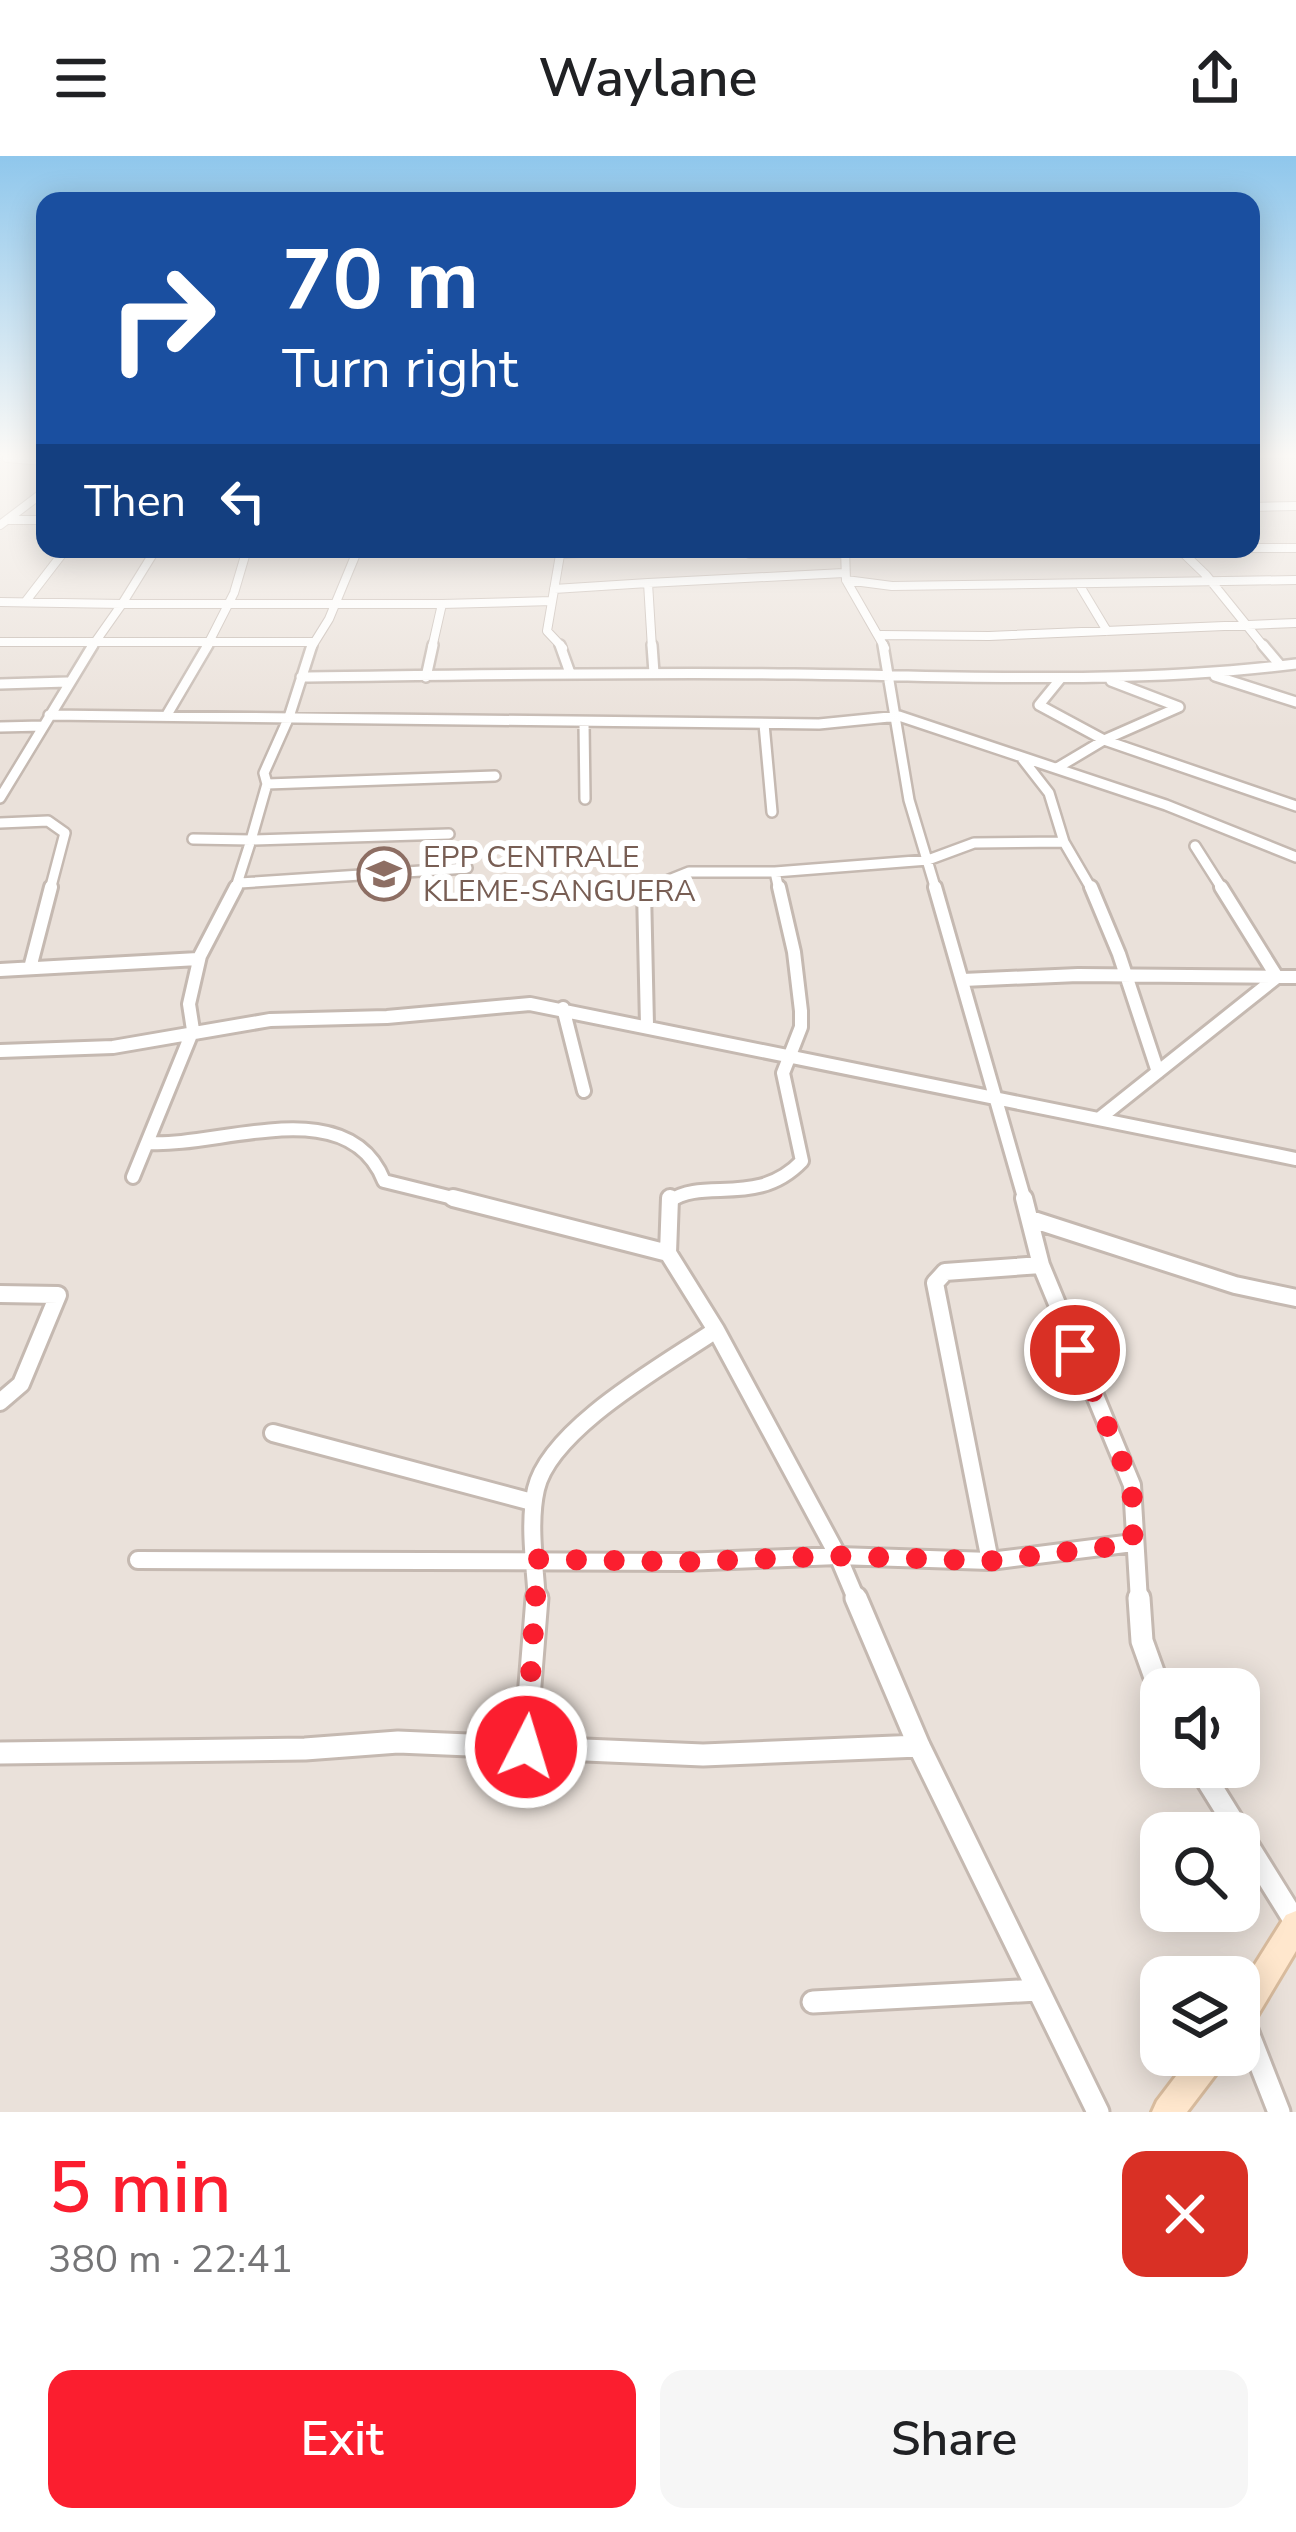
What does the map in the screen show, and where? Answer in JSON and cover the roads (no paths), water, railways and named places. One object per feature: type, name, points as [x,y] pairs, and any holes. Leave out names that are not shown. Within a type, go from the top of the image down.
[{"type":"street","points":[[26,601],[59,558]]},
{"type":"street","points":[[0,798],[67,682],[150,558]]},
{"type":"street","points":[[168,712],[212,641],[245,558]]},
{"type":"street","points":[[133,1177],[194,1030],[188,1011],[198,959],[248,871],[251,840],[268,784],[265,773],[313,642],[354,558]]},
{"type":"street","points":[[560,558],[554,620],[547,632],[566,651],[570,673]]},
{"type":"street","points":[[749,558],[754,577]]},
{"type":"street","points":[[844,558],[845,577],[881,635],[899,716],[909,800],[1041,1265],[1132,1485],[1142,1641],[1152,1668]]},
{"type":"street","points":[[1189,558],[1280,664]]},
{"type":"street","points":[[0,602],[442,604],[754,577],[845,577],[892,586],[1296,580]]},
{"type":"street","points":[[648,583],[654,673]]},
{"type":"street","points":[[1080,586],[1107,631]]},
{"type":"street","points":[[426,676],[442,604]]},
{"type":"street","points":[[881,635],[1296,623]]},
{"type":"street","points":[[0,642],[313,642]]},
{"type":"street","points":[[301,677],[570,673],[1101,677],[1210,674],[1296,664]]},
{"type":"street","points":[[1210,674],[1296,702]]},
{"type":"street","points":[[1061,677],[1039,705],[1104,740],[1296,806]]},
{"type":"street","points":[[1057,768],[1104,740],[1179,706],[1101,677]]},
{"type":"street","points":[[0,684],[67,682]]},
{"type":"street","points":[[0,728],[46,720],[168,712],[764,724],[836,724],[899,716],[1293,853]]},
{"type":"street","points":[[584,723],[585,799]]},
{"type":"street","points":[[764,724],[772,812]]},
{"type":"street","points":[[1020,756],[1049,794],[1064,842],[1091,887],[1130,975],[1158,1072]]},
{"type":"street","points":[[268,784],[495,776]]},
{"type":"street","points":[[0,823],[48,821],[64,833],[29,968]]},
{"type":"street","points":[[193,839],[449,834]]},
{"type":"street","points":[[647,1025],[644,890],[689,872],[775,872],[928,860],[974,843],[1064,842]]},
{"type":"street","points":[[1195,846],[1277,977]]},
{"type":"street","points":[[240,883],[466,868]]},
{"type":"street","points":[[775,872],[794,952],[801,1011],[793,1054],[783,1073],[802,1161],[793,1174],[752,1189],[670,1198],[668,1253],[716,1330],[838,1556],[919,1746],[1098,2112]]},
{"type":"street","points":[[0,970],[198,959]]},
{"type":"street","points":[[1100,1118],[1277,977]]},
{"type":"street","points":[[963,980],[1296,977]]},
{"type":"street","points":[[0,1051],[113,1047],[270,1020],[351,1019],[530,1004],[1290,1157],[1296,1144]]},
{"type":"street","points":[[563,1008],[584,1091]]},
{"type":"street","points":[[148,1143],[191,1145],[287,1128],[324,1134],[366,1150],[380,1163],[384,1181],[668,1253]]},
{"type":"street","points":[[1031,1219],[1235,1285],[1296,1298]]},
{"type":"street","points":[[990,1561],[935,1283],[945,1272],[1041,1265]]},
{"type":"street","points":[[0,1294],[58,1295],[21,1384],[0,1402]]},
{"type":"street","points":[[526,1747],[538,1559],[532,1502],[540,1476],[611,1402],[716,1330]]},
{"type":"street","points":[[273,1433],[532,1502]]},
{"type":"street","points":[[138,1560],[683,1562],[838,1556],[990,1561],[1133,1544]]},
{"type":"street","points":[[0,1753],[304,1749],[398,1742],[703,1754],[919,1746]]},
{"type":"street","points":[[1212,1788],[1296,1924],[1260,1983]]},
{"type":"street","points":[[813,2002],[1038,1990]]},
{"type":"street","points":[[1260,2065],[1279,2112]]},
{"type":"street","points":[[1168,2112],[1195,2076]]},
{"type":"place","name":"EPP CENTRALE KLEME-SANGUERA","points":[[384,874]]}]
